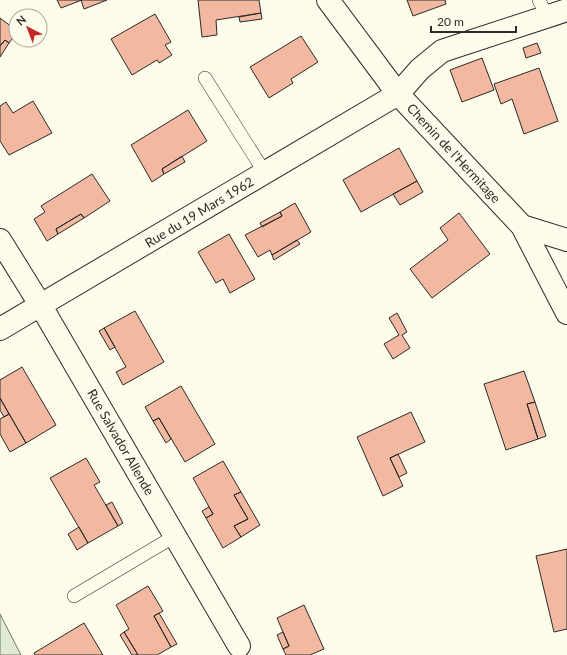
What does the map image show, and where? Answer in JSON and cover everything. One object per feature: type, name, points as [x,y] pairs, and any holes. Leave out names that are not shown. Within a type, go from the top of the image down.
[{"type":"street","name":"Chemin de l'Hermitage","points":[[328,0],[398,94],[522,226],[567,312]]},
{"type":"street","name":"Rue du 19 Mars 1962","points":[[0,329],[398,94],[420,69],[442,51],[543,9],[567,10]]},
{"type":"street","points":[[522,226],[567,240]]},
{"type":"street","name":"Rue Salvador Allende","points":[[0,240],[41,306],[239,646]]},
{"type":"lane","points":[[205,78],[264,173]]},
{"type":"lane","points":[[74,596],[175,536]]},
{"type":"green space","points":[[0,614],[21,655],[0,655]]},
{"type":"building","points":[[57,0],[82,0],[61,8]]},
{"type":"building","points":[[81,0],[107,0],[84,9]]},
{"type":"building","points":[[198,0],[259,0],[261,13],[216,20],[217,35],[202,37]]},
{"type":"building","points":[[407,0],[445,0],[446,4],[413,16]]},
{"type":"building","points":[[261,13],[262,19],[240,22],[239,17]]},
{"type":"building","points":[[155,14],[171,42],[165,45],[172,55],[159,63],[157,60],[132,75],[111,39]]},
{"type":"building","points":[[0,18],[8,24],[8,42],[5,40],[0,46]]},
{"type":"building","points":[[301,36],[318,62],[291,79],[293,83],[269,98],[250,67]]},
{"type":"building","points":[[5,40],[8,42],[0,57],[0,46]]},
{"type":"building","points":[[537,43],[541,53],[526,58],[523,48]]},
{"type":"building","points":[[482,58],[494,90],[462,102],[450,70]]},
{"type":"building","points":[[539,68],[558,121],[524,134],[512,99],[501,104],[494,84]]},
{"type":"building","points":[[33,101],[52,133],[9,155],[0,141],[0,106],[6,102],[13,113]]},
{"type":"building","points":[[188,110],[207,141],[162,169],[164,174],[152,182],[131,145]]},
{"type":"building","points":[[399,148],[417,181],[361,212],[343,180]]},
{"type":"building","points":[[182,156],[185,162],[164,174],[162,169]]},
{"type":"building","points":[[92,174],[110,201],[84,218],[81,214],[56,229],[58,234],[47,241],[34,219],[45,212],[41,206]]},
{"type":"building","points":[[417,181],[423,192],[400,205],[393,194]]},
{"type":"building","points":[[295,203],[311,232],[272,255],[270,250],[258,257],[245,235],[282,216],[280,212]]},
{"type":"building","points":[[280,212],[282,216],[262,227],[260,223]]},
{"type":"building","points":[[459,213],[490,254],[432,298],[410,269],[448,240],[440,228]]},
{"type":"building","points":[[81,214],[84,218],[58,234],[56,229]]},
{"type":"building","points":[[229,234],[255,279],[230,293],[223,279],[216,283],[198,252]]},
{"type":"building","points":[[297,240],[300,244],[274,260],[272,255]]},
{"type":"building","points":[[135,311],[164,362],[123,385],[116,372],[126,367],[104,328]]},
{"type":"building","points":[[397,313],[407,332],[402,335],[410,348],[393,359],[384,344],[399,335],[389,318]]},
{"type":"building","points":[[104,328],[115,347],[110,350],[99,331]]},
{"type":"building","points":[[22,367],[56,425],[26,443],[0,398],[0,380]]},
{"type":"building","points":[[524,371],[535,402],[527,404],[538,439],[506,450],[484,384]]},
{"type":"building","points":[[181,386],[215,444],[185,462],[159,418],[153,421],[145,407]]},
{"type":"building","points":[[0,398],[9,414],[4,417],[0,410]]},
{"type":"building","points":[[535,402],[546,436],[538,439],[527,404]]},
{"type":"building","points":[[411,412],[425,442],[390,458],[403,486],[383,496],[357,437]]},
{"type":"building","points":[[9,414],[26,443],[10,452],[0,434],[0,419]]},
{"type":"building","points":[[159,418],[171,439],[166,443],[153,421]]},
{"type":"building","points":[[398,454],[407,473],[399,477],[390,458]]},
{"type":"building","points":[[86,458],[100,482],[94,485],[118,526],[88,543],[50,478]]},
{"type":"building","points":[[223,461],[241,492],[234,495],[248,519],[234,526],[241,537],[223,548],[206,518],[213,514],[193,478]]},
{"type":"building","points":[[241,492],[260,525],[241,537],[234,526],[248,519],[234,495]]},
{"type":"building","points":[[112,502],[123,523],[118,526],[106,505]]},
{"type":"building","points":[[209,507],[213,514],[206,518],[202,511]]},
{"type":"building","points":[[79,527],[88,543],[77,550],[68,534]]},
{"type":"building","points":[[567,549],[567,629],[554,632],[536,556]]},
{"type":"building","points":[[148,586],[163,611],[154,616],[171,647],[157,655],[138,655],[124,632],[129,629],[116,605]]},
{"type":"building","points":[[304,605],[324,649],[310,655],[286,655],[283,649],[289,646],[277,618]]},
{"type":"building","points":[[159,613],[177,644],[171,647],[154,616]]},
{"type":"building","points":[[84,623],[103,655],[35,655],[34,653]]},
{"type":"building","points":[[124,632],[138,655],[132,655],[120,635]]},
{"type":"building","points":[[283,632],[289,646],[283,649],[277,635]]}]
